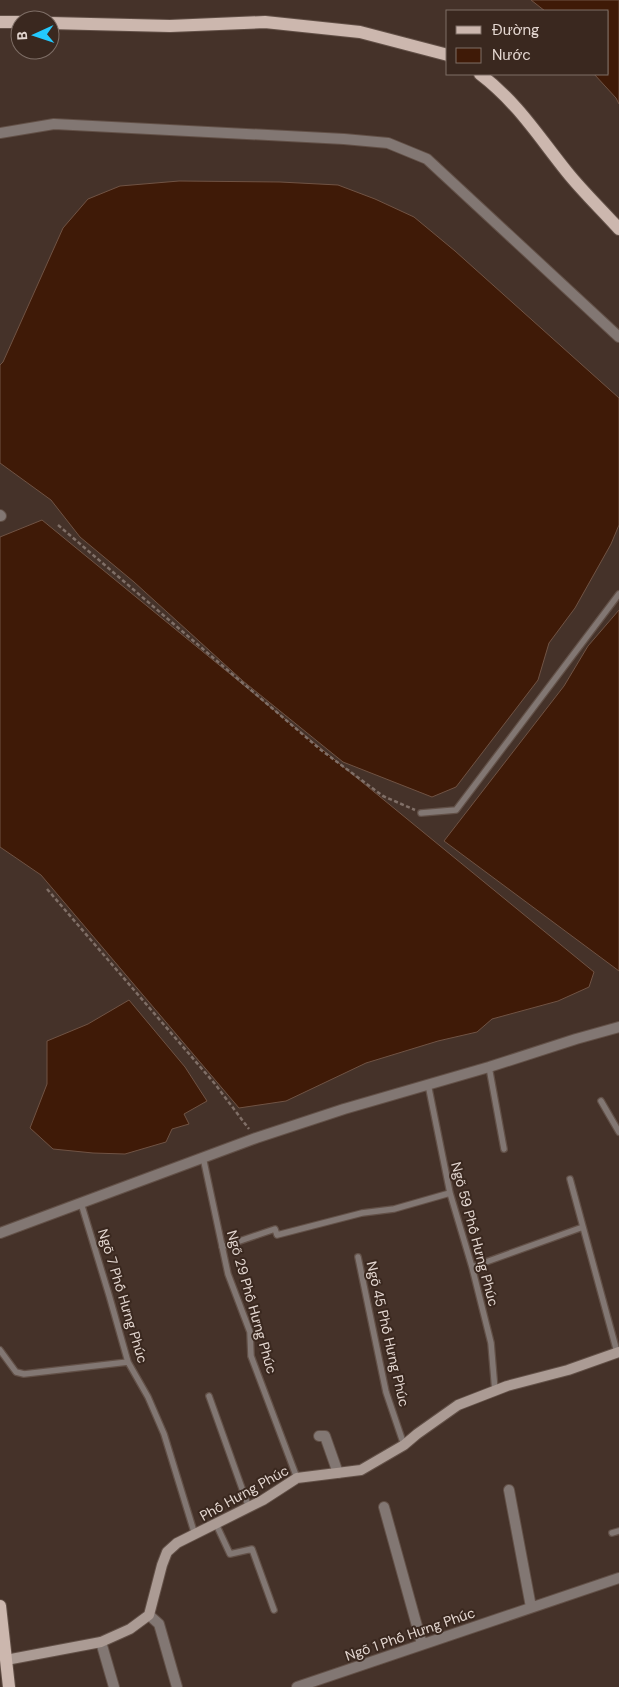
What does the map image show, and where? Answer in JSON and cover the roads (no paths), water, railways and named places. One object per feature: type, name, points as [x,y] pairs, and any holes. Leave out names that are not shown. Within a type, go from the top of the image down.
[{"type":"main road","points":[[60,23],[170,26],[265,22],[360,32],[446,54]]},
{"type":"main road","points":[[481,75],[500,88],[532,124],[567,172],[619,229]]},
{"type":"main road","points":[[0,1606],[9,1687]]},
{"type":"street","points":[[0,133],[54,124],[388,143],[427,159],[619,337]]},
{"type":"street","points":[[0,1233],[256,1138],[344,1109],[619,1027]]},
{"type":"street","name":"Phố Hưng Phúc","points":[[149,1615],[167,1552],[177,1543],[249,1508],[297,1478],[361,1470],[404,1445],[458,1405],[508,1386],[568,1370],[618,1352]]},
{"type":"street","points":[[319,1436],[325,1436],[338,1473]]},
{"type":"street","points":[[509,1490],[531,1607]]},
{"type":"street","points":[[384,1507],[422,1644]]},
{"type":"street","name":"Ngõ 1 Phố Hưng Phúc","points":[[297,1687],[619,1578]]},
{"type":"street","points":[[6,1660],[102,1642],[130,1629],[149,1615],[159,1624],[177,1687]]},
{"type":"street","points":[[102,1642],[114,1687]]},
{"type":"lane","points":[[421,813],[456,810],[619,594]]},
{"type":"lane","points":[[489,1067],[504,1149]]},
{"type":"lane","name":"Ngõ 59 Phố Hưng Phúc","points":[[428,1084],[450,1193],[472,1267],[490,1343],[495,1391]]},
{"type":"lane","points":[[601,1101],[619,1132]]},
{"type":"lane","name":"Ngõ 29 Phố Hưng Phúc","points":[[203,1157],[228,1274],[250,1332],[251,1356],[297,1478]]},
{"type":"lane","points":[[570,1179],[618,1352]]},
{"type":"lane","points":[[222,1247],[275,1229],[277,1235],[362,1213],[394,1209],[450,1193]]},
{"type":"lane","name":"Ngõ 7 Phố Hưng Phúc","points":[[81,1203],[128,1362],[148,1397],[164,1434],[195,1535]]},
{"type":"lane","points":[[472,1267],[583,1227]]},
{"type":"lane","name":"Ngõ 45 Phố Hưng Phúc","points":[[358,1257],[386,1392],[404,1445]]},
{"type":"lane","points":[[0,1350],[16,1372],[24,1374],[128,1362]]},
{"type":"lane","points":[[210,1396],[249,1508]]},
{"type":"lane","points":[[216,1524],[230,1554],[252,1548],[274,1610]]},
{"type":"lane","points":[[612,1533],[619,1531]]},
{"type":"water","points":[[531,0],[619,0],[619,104],[616,98],[595,75],[609,75],[609,10],[544,10]]},
{"type":"water","points":[[179,181],[280,182],[338,185],[414,217],[455,251],[619,398],[619,525],[611,544],[575,608],[549,643],[538,680],[456,787],[432,797],[343,762],[243,681],[134,582],[80,537],[51,500],[0,463],[0,365],[63,228],[88,199],[120,186]]},
{"type":"water","points":[[42,520],[594,972],[589,987],[558,1001],[492,1019],[477,1032],[438,1041],[366,1063],[286,1101],[239,1108],[41,875],[0,847],[0,537]]},
{"type":"water","points":[[619,610],[619,971],[444,841],[564,686],[588,646]]},
{"type":"water","points":[[129,1000],[185,1067],[207,1101],[184,1114],[189,1124],[172,1129],[166,1142],[125,1154],[53,1149],[30,1128],[47,1084],[47,1041],[88,1024]]}]
